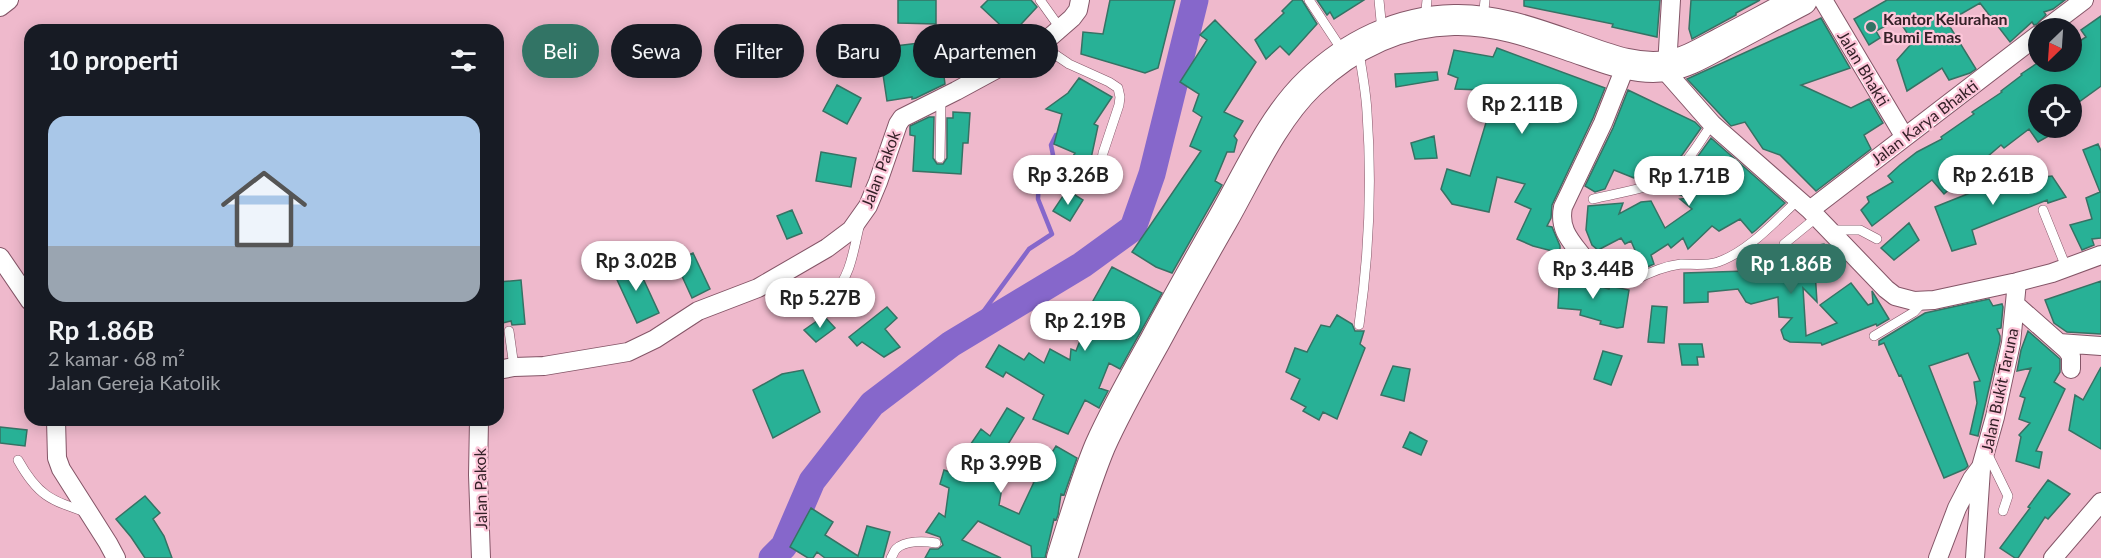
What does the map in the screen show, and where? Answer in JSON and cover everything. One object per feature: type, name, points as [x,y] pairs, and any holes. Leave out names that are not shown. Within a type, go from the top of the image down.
[{"type":"highway","points":[[1062,558],[1079,503],[1106,433],[1130,384],[1260,153],[1291,105],[1309,84],[1362,45],[1426,11],[1454,20],[1484,11],[1503,25],[1545,36],[1635,67],[1664,66],[1698,55],[1802,0]]},
{"type":"street","points":[[0,7],[9,0]]},
{"type":"street","name":"Jalan Pakok","points":[[1060,28],[1074,15],[1080,0]]},
{"type":"street","points":[[1671,0],[1664,66],[1712,124],[1814,214],[1887,289],[1902,298],[1925,301],[2016,282],[2101,255]]},
{"type":"street","name":"Jalan Bhakti","points":[[1823,0],[1904,136]]},
{"type":"street","points":[[2060,18],[2084,0]]},
{"type":"street","name":"Jalan Karya Bhakti","points":[[1814,214],[1904,136],[2028,43]]},
{"type":"street","points":[[1586,261],[1563,229],[1561,220],[1563,207],[1603,123],[1626,65]]},
{"type":"street","name":"Jalan Pakok","points":[[506,368],[544,366],[628,352],[655,339],[698,311],[758,288],[827,248],[851,230],[860,219],[878,182],[900,121],[905,115],[979,78]]},
{"type":"street","points":[[0,256],[24,292]]},
{"type":"street","name":"Jalan Bukit Taruna","points":[[1938,558],[1957,508],[1984,459],[2011,343],[2016,305],[2016,282]]},
{"type":"street","points":[[2016,305],[2071,356],[2071,369]]},
{"type":"street","points":[[2059,343],[2101,346]]},
{"type":"street","points":[[56,426],[57,458],[65,477],[116,558]]},
{"type":"street","name":"Jalan Pakok","points":[[479,426],[481,558]]},
{"type":"street","points":[[1975,558],[1984,459]]},
{"type":"street","points":[[2053,558],[2101,502]]},
{"type":"lane","points":[[1040,0],[1060,28]]},
{"type":"lane","points":[[1309,0],[1362,45]]},
{"type":"lane","points":[[1359,325],[1369,198],[1367,110],[1362,45],[1379,0]]},
{"type":"lane","points":[[1058,59],[1118,88],[1119,105],[1103,153],[1098,182]]},
{"type":"lane","points":[[940,158],[948,95]]},
{"type":"lane","points":[[1593,199],[1647,185],[1667,177],[1679,169],[1712,124]]},
{"type":"lane","points":[[2043,210],[2066,267]]},
{"type":"lane","points":[[1633,281],[1680,264],[1706,265],[1735,254],[1755,239],[1814,214],[1876,238]]},
{"type":"lane","points":[[1784,244],[1814,214]]},
{"type":"lane","points":[[780,276],[791,290],[814,301],[831,295],[842,283],[848,268],[860,219]]},
{"type":"lane","points":[[1874,336],[1914,312],[1925,301]]},
{"type":"lane","points":[[506,368],[508,331]]},
{"type":"lane","points":[[1984,459],[2008,496],[2002,511]]},
{"type":"lane","points":[[18,460],[28,479],[41,493],[57,503],[90,514]]},
{"type":"lane","points":[[891,558],[896,549],[907,543],[936,543]]},
{"type":"building","points":[[898,0],[936,0],[936,24],[898,23]]},
{"type":"building","points":[[988,0],[1031,0],[1037,7],[1021,24],[999,24],[981,7]]},
{"type":"building","points":[[1110,0],[1175,0],[1158,68],[1145,73],[1081,54],[1083,32],[1103,34]]},
{"type":"building","points":[[1293,0],[1302,0],[1317,24],[1289,55],[1280,46],[1266,59],[1255,40],[1284,13],[1282,11]]},
{"type":"building","points":[[1317,0],[1364,0],[1334,19],[1330,12],[1327,15]]},
{"type":"building","points":[[1524,0],[1660,0],[1657,37],[1612,27],[1613,24],[1524,6]]},
{"type":"building","points":[[1691,0],[1760,0],[1692,39],[1689,29]]},
{"type":"building","points":[[1887,0],[2065,0],[2053,9],[2044,12],[2046,15],[2043,18],[2028,18],[2028,26],[2010,42],[1980,3],[1947,22],[1976,69],[1949,80],[1942,68],[1907,91],[1897,60],[1913,42],[1898,19],[1876,31],[1880,38],[1869,45],[1854,19]]},
{"type":"building","points":[[2101,16],[2101,86],[2082,100],[2082,84],[2028,84],[2028,130],[2004,148],[2001,145],[1944,194],[1932,180],[1872,226],[1861,210],[1869,202],[1867,197],[1893,182],[1888,176],[1900,165],[1917,152],[1942,139],[1941,137],[2002,92],[2021,74],[2028,69],[2028,72],[2082,72],[2082,40],[2086,37],[2082,29]]},
{"type":"building","points":[[1821,18],[1850,68],[1801,85],[1851,108],[1869,99],[1883,123],[1864,135],[1871,149],[1816,191],[1780,155],[1763,149],[1745,122],[1731,126],[1687,79]]},
{"type":"building","points":[[1215,20],[1256,62],[1224,112],[1243,121],[1234,136],[1237,140],[1234,152],[1227,152],[1215,181],[1222,185],[1172,273],[1156,267],[1132,252],[1201,151],[1190,146],[1202,117],[1193,111],[1199,94],[1180,82],[1207,40],[1200,35]]},
{"type":"building","points":[[913,44],[913,78],[944,78],[945,84],[916,98],[887,101],[884,78],[901,78],[901,45]]},
{"type":"building","points":[[1497,48],[1605,88],[1552,205],[1551,218],[1547,226],[1552,227],[1560,246],[1560,253],[1517,239],[1531,209],[1515,202],[1525,184],[1497,177],[1489,212],[1452,204],[1441,189],[1447,169],[1470,176],[1488,116],[1474,110],[1481,90],[1455,89],[1458,78],[1448,74],[1454,50],[1493,57]]},
{"type":"building","points":[[1437,72],[1438,80],[1396,87],[1395,74]]},
{"type":"building","points":[[1079,78],[1112,97],[1094,124],[1098,126],[1089,168],[1077,188],[1060,178],[1075,153],[1054,144],[1062,114],[1046,109],[1068,93]]},
{"type":"building","points":[[837,85],[861,98],[847,124],[823,111]]},
{"type":"building","points":[[1628,90],[1695,122],[1701,128],[1682,155],[1666,171],[1657,175],[1639,166],[1634,178],[1614,170],[1605,189],[1595,192],[1585,186],[1613,128]]},
{"type":"building","points":[[953,112],[970,113],[968,143],[963,143],[961,174],[913,171],[915,136],[910,135],[910,126],[934,117],[933,158],[937,164],[943,164],[947,158],[947,118],[953,118]]},
{"type":"building","points":[[1434,136],[1437,158],[1415,159],[1411,143]]},
{"type":"building","points":[[1711,138],[1785,203],[1756,230],[1752,233],[1740,219],[1719,231],[1712,226],[1688,249],[1683,238],[1671,248],[1668,244],[1651,255],[1654,264],[1643,269],[1631,241],[1625,244],[1621,238],[1598,250],[1592,245],[1586,230],[1588,206],[1623,203],[1619,214],[1641,202],[1651,201],[1665,228],[1692,209],[1680,199],[1689,198],[1664,189],[1688,170]]},
{"type":"building","points":[[2098,144],[2101,151],[2101,238],[2092,239],[2094,245],[2082,250],[2070,225],[2092,219],[2086,198],[2100,192],[2083,150]]},
{"type":"building","points":[[821,152],[856,158],[851,187],[816,181]]},
{"type":"building","points":[[2015,175],[2017,180],[2052,176],[2066,197],[2048,203],[2047,200],[1972,230],[1976,244],[1952,251],[1935,207]]},
{"type":"building","points":[[1067,190],[1083,200],[1070,221],[1053,211]]},
{"type":"building","points":[[792,210],[802,233],[787,239],[777,216]]},
{"type":"building","points":[[1909,223],[1919,240],[1894,260],[1881,248]]},
{"type":"building","points":[[1824,244],[1827,251],[1823,268],[1815,271],[1817,302],[1803,288],[1806,336],[1837,323],[1820,305],[1851,283],[1868,305],[1873,303],[1872,291],[1889,319],[1877,326],[1876,324],[1822,345],[1821,343],[1790,342],[1784,339],[1781,330],[1792,318],[1779,317],[1778,297],[1751,304],[1746,302],[1738,289],[1708,292],[1708,302],[1684,303],[1684,273],[1747,271],[1770,252],[1792,285],[1797,249]]},
{"type":"building","points":[[693,253],[710,289],[692,298],[675,261]]},
{"type":"building","points":[[635,261],[659,313],[637,323],[613,271]]},
{"type":"building","points":[[1112,267],[1162,293],[1120,369],[1109,363],[1099,388],[1108,391],[1099,408],[1085,400],[1068,434],[1033,419],[1044,395],[1006,372],[1003,377],[986,367],[999,345],[1024,360],[1029,353],[1044,363],[1050,349],[1070,360],[1071,349],[1076,351],[1088,320],[1084,317]]},
{"type":"building","points":[[1560,268],[1574,269],[1573,279],[1609,289],[1610,286],[1629,290],[1623,327],[1600,324],[1601,321],[1580,315],[1581,310],[1558,308]]},
{"type":"building","points":[[521,280],[525,324],[512,325],[511,321],[504,323],[504,281]]},
{"type":"building","points":[[2101,281],[2101,334],[2067,332],[2054,323],[2045,300]]},
{"type":"building","points":[[1989,299],[1993,306],[2002,304],[2003,307],[2001,328],[1997,329],[2000,341],[1978,436],[1970,434],[1977,403],[1974,382],[1980,381],[1968,353],[1929,366],[1968,466],[1944,478],[1901,375],[1899,376],[1884,343],[1879,345],[1879,341],[1925,313]]},
{"type":"building","points":[[1652,306],[1667,307],[1664,343],[1648,342]]},
{"type":"building","points":[[887,307],[897,318],[885,329],[900,347],[884,357],[862,342],[857,346],[849,337]]},
{"type":"building","points":[[1337,315],[1352,324],[1355,331],[1364,331],[1360,344],[1365,348],[1337,419],[1323,412],[1319,420],[1303,411],[1306,407],[1291,399],[1300,379],[1286,372],[1295,348],[1307,352],[1321,325],[1330,327]]},
{"type":"building","points":[[824,316],[835,328],[816,342],[804,330]]},
{"type":"building","points":[[2028,331],[2060,359],[2060,372],[2054,382],[2065,389],[2036,451],[2042,452],[2039,468],[2016,461],[2021,437],[2019,435],[2030,423],[2019,419],[2025,398],[2020,396],[2031,368],[2017,371]]},
{"type":"building","points":[[1679,344],[1702,344],[1704,357],[1697,357],[1698,365],[1682,365]]},
{"type":"building","points":[[1603,351],[1622,356],[1611,385],[1594,379]]},
{"type":"building","points":[[1393,366],[1410,369],[1404,401],[1381,395]]},
{"type":"building","points":[[2101,367],[2101,449],[2069,430],[2075,395],[2083,400]]},
{"type":"building","points":[[803,370],[820,412],[773,438],[753,390],[782,374]]},
{"type":"building","points":[[1007,408],[1024,418],[1007,446],[1046,462],[1056,446],[1077,458],[1064,495],[1061,494],[1058,515],[1056,520],[1054,519],[1045,558],[1032,558],[1031,546],[978,521],[962,540],[1001,558],[925,558],[930,549],[938,549],[943,545],[940,537],[926,532],[939,513],[945,517],[949,488],[940,484],[944,470],[953,473],[959,456],[962,457],[981,429],[990,436]],"holes":[[[1005,470],[1034,482],[1019,514],[999,505]]]},
{"type":"building","points":[[0,427],[27,430],[25,446],[0,443]]},
{"type":"building","points":[[1410,432],[1427,441],[1421,455],[1403,447]]},
{"type":"building","points":[[2048,480],[2070,494],[2048,519],[2045,517],[2018,558],[2015,558],[2000,548]]},
{"type":"building","points":[[145,496],[160,513],[153,519],[164,536],[172,558],[145,558],[116,519]]},
{"type":"building","points":[[811,508],[833,522],[825,535],[858,556],[867,526],[890,532],[883,558],[825,558],[817,552],[813,558],[808,558],[790,547]]},
{"type":"waterway","points":[[772,558],[784,546],[812,481],[872,404],[951,344],[1082,265],[1133,228],[1152,174],[1195,0]]},
{"type":"waterway","points":[[967,334],[1029,249],[1052,234],[1038,199],[1039,174],[1053,155],[1051,145],[1056,135]]},
{"type":"place","name":"Kantor Kelurahan Bumi Emas","points":[[1871,27]]}]
